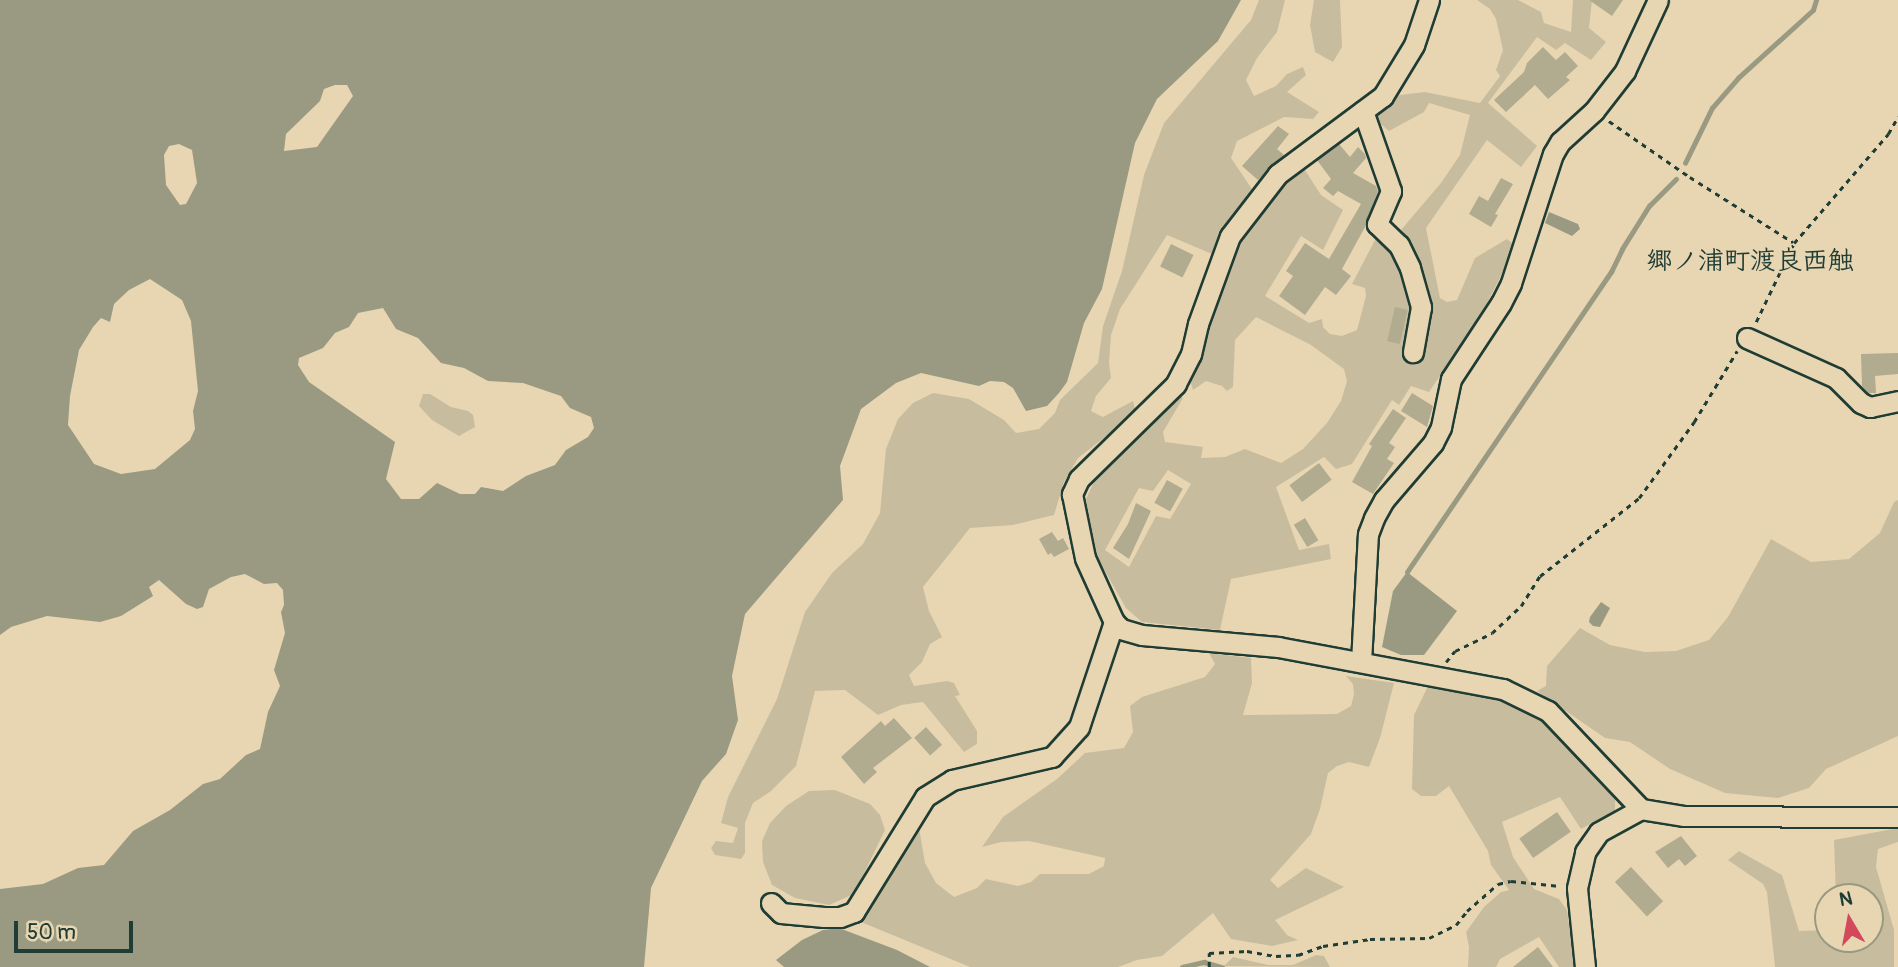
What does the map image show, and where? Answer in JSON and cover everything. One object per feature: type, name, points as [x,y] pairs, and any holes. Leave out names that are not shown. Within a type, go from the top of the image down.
[{"type":"street","points":[[1429,0],[1414,45],[1383,96],[1278,174],[1230,236],[1198,324],[1191,354],[1176,384],[1079,479],[1072,494],[1085,558],[1114,622],[1121,629],[1142,635],[1278,647],[1503,688],[1540,706],[1570,731],[1625,795],[1641,809],[1684,816],[1898,817]]},
{"type":"street","points":[[1361,662],[1368,534],[1374,518],[1384,500],[1433,443],[1441,427],[1451,379],[1501,303],[1511,283],[1553,154],[1560,142],[1594,111],[1625,71],[1658,0]]},
{"type":"street","points":[[1363,111],[1391,191],[1377,224],[1399,245],[1410,268],[1421,307],[1413,352]]},
{"type":"street","points":[[1747,338],[1836,379],[1861,403],[1870,407],[1898,401]]},
{"type":"street","points":[[771,903],[781,913],[840,917],[853,912],[925,797],[952,780],[1052,757],[1079,727],[1114,622]]},
{"type":"street","points":[[1585,967],[1577,888],[1591,841],[1609,825],[1641,809]]},
{"type":"path","points":[[1594,111],[1690,177],[1794,243]]},
{"type":"path","points":[[1438,677],[1455,651],[1492,633],[1521,606],[1540,576],[1639,498],[1695,422],[1723,370],[1747,338],[1794,243],[1888,134],[1898,117]]},
{"type":"path","points":[[1209,967],[1209,953],[1247,951],[1276,956],[1298,955],[1323,946],[1370,939],[1429,938],[1455,925],[1498,884],[1511,881],[1577,888]]},
{"type":"shaded area","points":[[0,0],[1241,0],[1218,41],[1157,99],[1135,143],[1102,289],[1084,323],[1067,382],[1047,406],[1026,411],[1013,388],[1004,382],[990,381],[979,386],[921,373],[896,383],[861,409],[840,466],[843,500],[745,614],[732,676],[738,720],[726,754],[702,781],[651,888],[644,967],[0,967],[0,889],[43,884],[78,868],[104,865],[133,831],[170,810],[203,784],[220,779],[246,755],[260,749],[268,712],[280,686],[274,670],[285,633],[281,612],[284,605],[283,590],[277,583],[264,584],[245,574],[231,577],[209,589],[203,607],[197,609],[186,604],[159,580],[149,587],[153,596],[121,616],[100,622],[47,616],[11,627],[0,635]],"holes":[[[347,85],[353,96],[317,147],[284,151],[286,134],[320,101],[324,89]],[[179,144],[192,150],[197,183],[186,204],[180,205],[166,185],[164,155],[169,146]],[[150,279],[182,300],[191,321],[198,391],[193,411],[195,429],[190,440],[155,469],[121,474],[94,464],[68,425],[70,396],[79,350],[101,318],[110,322],[114,304],[129,290]],[[383,308],[396,329],[418,338],[441,363],[464,368],[488,381],[523,383],[561,396],[570,408],[591,417],[594,428],[588,437],[566,450],[555,465],[526,476],[503,491],[481,487],[475,494],[460,494],[437,483],[419,499],[401,499],[386,479],[395,442],[309,382],[298,365],[299,358],[323,348],[335,333],[349,327],[358,313]]]},
{"type":"shaded area","points":[[1259,0],[1285,0],[1277,32],[1257,58],[1246,80],[1254,96],[1276,86],[1287,74],[1303,67],[1306,75],[1287,92],[1319,112],[1313,119],[1284,117],[1237,141],[1231,158],[1254,192],[1232,216],[1212,254],[1167,235],[1120,309],[1111,335],[1111,378],[1096,396],[1091,411],[1103,417],[1133,401],[1136,413],[1078,458],[1064,482],[1054,515],[1013,525],[970,528],[923,587],[929,611],[942,637],[930,644],[922,662],[909,675],[914,686],[947,681],[954,683],[960,695],[955,696],[977,731],[977,744],[964,752],[923,702],[901,705],[878,715],[845,690],[815,691],[796,766],[771,791],[753,803],[745,823],[745,853],[741,859],[715,855],[711,848],[716,841],[733,843],[738,828],[721,823],[728,797],[777,699],[805,612],[832,573],[863,544],[880,513],[886,449],[898,419],[913,403],[933,393],[969,399],[1004,420],[1016,433],[1039,429],[1055,413],[1060,400],[1098,363],[1103,326],[1122,271],[1144,175],[1164,123],[1251,20]]},
{"type":"shaded area","points":[[1314,0],[1340,0],[1342,47],[1333,62],[1315,52],[1310,25]]},
{"type":"shaded area","points":[[1477,0],[1518,0],[1541,12],[1544,23],[1571,32],[1573,0],[1592,0],[1589,28],[1606,42],[1591,60],[1565,43],[1556,50],[1537,37],[1488,103],[1537,146],[1521,167],[1487,140],[1426,228],[1440,298],[1447,302],[1457,300],[1475,258],[1507,239],[1516,246],[1480,317],[1429,392],[1411,386],[1399,405],[1392,400],[1352,464],[1336,469],[1324,457],[1276,487],[1299,550],[1329,544],[1331,559],[1231,579],[1220,630],[1142,622],[1126,608],[1101,564],[1092,541],[1086,499],[1094,482],[1178,394],[1183,398],[1163,432],[1165,442],[1203,447],[1201,458],[1225,457],[1245,449],[1281,463],[1303,449],[1327,423],[1341,401],[1347,381],[1344,369],[1311,345],[1256,317],[1235,340],[1233,387],[1227,391],[1222,386],[1206,381],[1193,390],[1190,380],[1213,303],[1238,245],[1259,212],[1303,167],[1321,195],[1343,210],[1323,250],[1301,236],[1265,296],[1309,323],[1322,319],[1323,327],[1330,334],[1342,336],[1357,330],[1366,296],[1365,288],[1352,284],[1376,238],[1389,244],[1441,183],[1460,155],[1470,115],[1429,103],[1424,112],[1389,131],[1376,120],[1383,105],[1400,95],[1425,92],[1480,103],[1500,76],[1496,70],[1503,50],[1496,19],[1490,9]],"holes":[[[1168,470],[1191,484],[1170,519],[1156,516],[1129,567],[1105,550],[1139,488],[1153,491]]]},
{"type":"shaded area","points":[[1549,212],[1578,224],[1580,229],[1572,236],[1545,223]]},
{"type":"shaded area","points":[[423,394],[430,394],[451,407],[468,411],[473,415],[475,427],[459,436],[432,420],[419,406]]},
{"type":"shaded area","points":[[1898,500],[1898,736],[1826,769],[1809,788],[1778,798],[1725,793],[1670,769],[1630,742],[1605,738],[1537,691],[1546,686],[1547,666],[1580,628],[1610,645],[1645,652],[1676,651],[1709,640],[1728,617],[1771,539],[1811,562],[1849,559],[1880,533],[1894,502]]},
{"type":"shaded area","points":[[1407,572],[1457,611],[1424,655],[1401,655],[1382,647],[1393,591]]},
{"type":"shaded area","points":[[1601,602],[1610,608],[1600,627],[1593,626],[1589,622],[1590,617]]},
{"type":"shaded area","points":[[1209,653],[1251,658],[1252,683],[1243,715],[1337,714],[1351,706],[1354,694],[1353,684],[1346,676],[1394,683],[1380,738],[1369,767],[1349,762],[1328,773],[1311,834],[1270,880],[1278,888],[1306,868],[1344,887],[1275,920],[1287,935],[1298,940],[1272,946],[1231,939],[1213,913],[1162,956],[1137,960],[1118,967],[970,967],[861,922],[917,816],[925,863],[936,883],[954,897],[977,888],[986,879],[1018,886],[1031,882],[1040,874],[1089,874],[1104,866],[1105,858],[1029,841],[1001,842],[982,847],[1003,817],[1057,779],[1085,753],[1124,748],[1133,732],[1130,706],[1142,697],[1205,677],[1215,664]]},
{"type":"shaded area","points":[[1428,686],[1491,696],[1530,709],[1576,750],[1615,798],[1615,811],[1581,829],[1560,797],[1502,822],[1513,857],[1534,889],[1559,899],[1567,910],[1575,967],[1559,967],[1539,937],[1500,959],[1496,967],[1468,967],[1469,947],[1466,932],[1484,907],[1501,892],[1509,890],[1491,865],[1488,851],[1449,786],[1436,796],[1421,796],[1412,789],[1414,715]]},
{"type":"shaded area","points":[[835,790],[870,804],[880,815],[885,830],[854,894],[829,905],[795,898],[772,885],[763,862],[762,841],[770,823],[786,806],[809,791]]},
{"type":"shaded area","points":[[1898,828],[1898,842],[1878,849],[1876,867],[1881,883],[1836,883],[1834,840]]},
{"type":"shaded area","points":[[1739,851],[1782,875],[1799,931],[1814,930],[1814,953],[1884,953],[1884,895],[1894,930],[1894,967],[1775,967],[1767,892],[1763,884],[1728,860]]},
{"type":"shaded area","points":[[839,928],[897,950],[930,967],[784,967],[776,960],[802,940],[823,930]]},
{"type":"shaded area","points":[[1316,955],[1324,956],[1330,967],[1224,966],[1233,957],[1268,965],[1293,965]]},
{"type":"building","points":[[1589,0],[1623,0],[1612,16]]},
{"type":"building","points":[[1543,47],[1556,60],[1565,52],[1578,66],[1566,77],[1570,80],[1548,99],[1535,85],[1506,112],[1494,100],[1524,72],[1527,63]]},
{"type":"building","points":[[1278,126],[1289,134],[1277,149],[1284,155],[1258,180],[1242,166]]},
{"type":"building","points":[[1339,144],[1350,157],[1358,147],[1365,154],[1366,158],[1353,173],[1376,186],[1378,191],[1365,227],[1342,269],[1351,276],[1336,295],[1325,287],[1305,315],[1279,296],[1293,276],[1286,271],[1305,243],[1329,259],[1361,204],[1338,191],[1333,196],[1323,188],[1331,179],[1317,160]]},
{"type":"building","points":[[1501,178],[1513,184],[1495,214],[1498,215],[1491,227],[1469,214],[1479,196],[1488,201]]},
{"type":"building","points":[[1171,244],[1193,255],[1183,277],[1160,266]]},
{"type":"building","points":[[1395,307],[1408,310],[1400,344],[1387,341]]},
{"type":"building","points":[[1898,353],[1898,374],[1875,376],[1876,393],[1868,393],[1862,386],[1861,354]]},
{"type":"building","points":[[1412,393],[1433,406],[1427,427],[1401,411]]},
{"type":"building","points":[[1393,409],[1406,418],[1389,443],[1395,447],[1387,459],[1394,463],[1373,494],[1352,482],[1372,446],[1369,444]]},
{"type":"building","points":[[1319,463],[1332,480],[1302,502],[1289,485]]},
{"type":"building","points":[[1167,480],[1183,489],[1170,511],[1154,503]]},
{"type":"building","points":[[1136,503],[1151,511],[1129,559],[1113,548],[1128,524]]},
{"type":"building","points":[[1305,518],[1318,540],[1307,547],[1294,525]]},
{"type":"building","points":[[1052,532],[1058,541],[1063,538],[1069,549],[1054,557],[1051,553],[1048,555],[1039,539]]},
{"type":"building","points":[[894,718],[912,738],[873,768],[877,772],[864,784],[841,757],[881,721],[885,726]]},
{"type":"building","points":[[926,727],[942,745],[930,756],[914,738]]},
{"type":"building","points":[[1557,812],[1571,832],[1533,858],[1519,838]]},
{"type":"building","points":[[1681,836],[1697,856],[1685,866],[1679,859],[1668,868],[1655,852]]},
{"type":"building","points":[[1631,867],[1663,901],[1647,916],[1615,882]]},
{"type":"building","points":[[1538,947],[1553,967],[1513,967]]},
{"type":"waterway","points":[[1685,163],[1712,108],[1738,78],[1813,10],[1816,0]]},
{"type":"waterway","points":[[1407,572],[1611,272],[1649,206],[1676,179]]},
{"type":"waterway","points":[[1182,967],[1204,962],[1222,967]]},
{"type":"district","name":"郷ノ浦町渡良西触","points":[[1750,262]]}]
